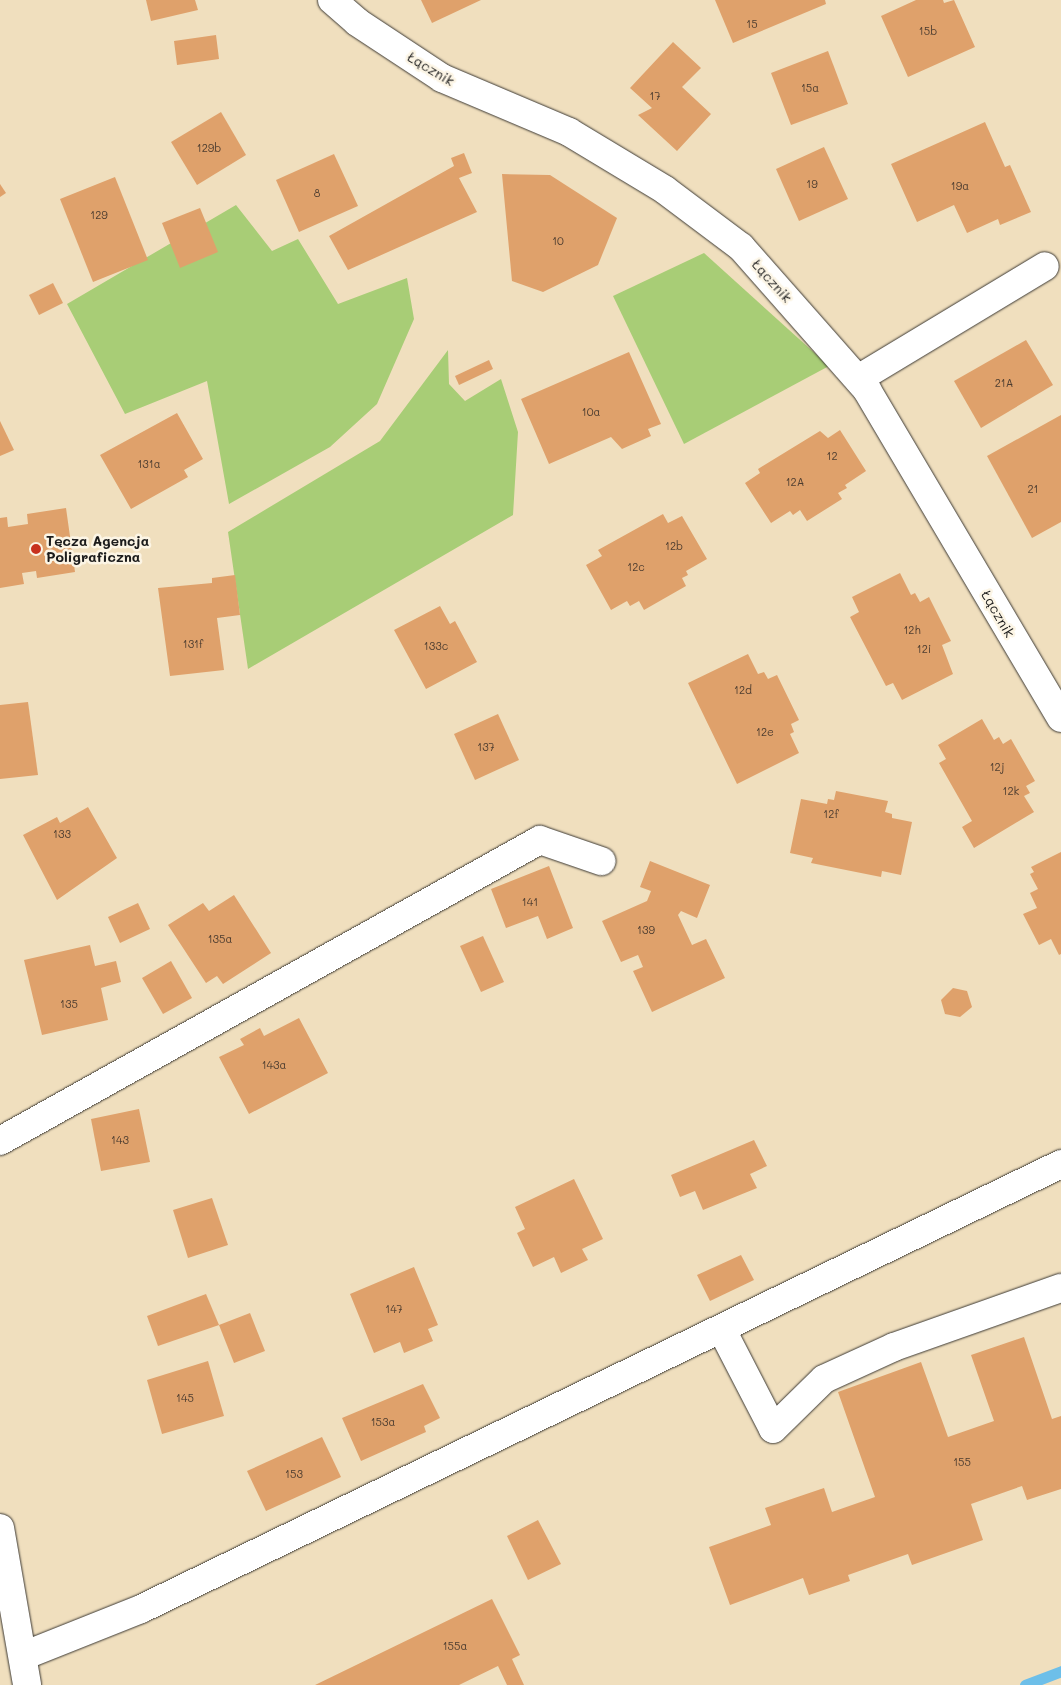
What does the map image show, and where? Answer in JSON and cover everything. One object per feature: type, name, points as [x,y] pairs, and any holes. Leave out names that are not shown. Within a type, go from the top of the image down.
[{"type":"street","name":"Łącznik","points":[[332,0],[357,22],[442,78],[569,132],[665,190],[741,247],[858,379],[1061,718]]},
{"type":"street","points":[[858,379],[1045,266]]},
{"type":"street","points":[[0,1141],[540,840],[601,861]]},
{"type":"street","points":[[23,1656],[142,1609],[722,1330],[1061,1164]]},
{"type":"street","points":[[722,1330],[773,1429],[824,1379],[894,1347],[1061,1288]]},
{"type":"street","points":[[0,1528],[27,1685]]},
{"type":"green space","points":[[236,205],[272,251],[298,239],[338,304],[407,278],[414,319],[377,404],[330,447],[229,504],[207,381],[125,414],[67,304]]},
{"type":"green space","points":[[704,253],[829,366],[684,444],[613,296]]},
{"type":"green space","points":[[448,350],[449,384],[465,401],[501,379],[518,432],[513,515],[248,669],[228,532],[380,441]]},
{"type":"building","points":[[146,0],[195,0],[198,10],[151,21]]},
{"type":"building","points":[[421,0],[481,0],[432,23]]},
{"type":"building","points":[[715,0],[825,0],[826,4],[733,43]]},
{"type":"building","points":[[916,0],[943,0],[944,3],[954,0],[975,47],[908,77],[881,16]]},
{"type":"building","points":[[216,35],[219,59],[177,65],[174,41]]},
{"type":"building","points":[[673,42],[701,68],[682,87],[711,114],[677,151],[638,115],[652,108],[630,88]]},
{"type":"building","points":[[828,51],[848,104],[791,125],[771,73]]},
{"type":"building","points":[[221,112],[246,155],[197,185],[171,142]]},
{"type":"building","points":[[985,122],[1005,167],[1010,165],[1031,212],[1000,225],[998,219],[967,233],[954,205],[917,222],[891,164]]},
{"type":"building","points":[[824,147],[848,199],[799,221],[776,169]]},
{"type":"building","points":[[464,153],[472,173],[459,178],[477,212],[348,270],[329,236],[454,166],[451,158]]},
{"type":"building","points":[[334,154],[358,206],[299,232],[276,180]]},
{"type":"building","points":[[502,174],[550,175],[617,218],[598,265],[543,292],[512,281]]},
{"type":"building","points":[[115,177],[148,260],[93,282],[60,199]]},
{"type":"building","points":[[0,184],[6,193],[0,197]]},
{"type":"building","points":[[200,208],[218,252],[180,268],[162,223]]},
{"type":"building","points":[[53,283],[63,303],[39,315],[29,295]]},
{"type":"building","points":[[1026,340],[1053,385],[981,428],[954,381]]},
{"type":"building","points":[[629,352],[661,424],[648,429],[651,436],[622,449],[611,437],[549,464],[521,399]]},
{"type":"building","points":[[489,360],[493,369],[459,385],[455,376]]},
{"type":"building","points":[[177,413],[203,459],[184,470],[188,477],[131,509],[100,455]]},
{"type":"building","points":[[1061,415],[1061,522],[1032,538],[987,456]]},
{"type":"building","points":[[0,421],[14,450],[0,456]]},
{"type":"building","points":[[840,430],[866,471],[845,485],[847,488],[838,493],[842,499],[807,521],[800,510],[793,515],[790,511],[771,523],[745,483],[760,473],[758,469],[820,431],[828,438]]},
{"type":"building","name":"Tęcza Agencja Poligraficzna","points":[[66,508],[75,572],[37,578],[36,571],[22,573],[24,584],[0,588],[0,518],[7,517],[8,527],[28,524],[27,514]]},
{"type":"building","points":[[663,514],[668,523],[682,516],[707,559],[686,571],[688,575],[682,578],[686,586],[644,610],[639,601],[630,606],[627,601],[611,610],[586,565],[602,556],[598,550]]},
{"type":"building","points":[[900,573],[911,595],[915,593],[920,602],[929,597],[951,641],[942,645],[953,674],[902,700],[893,683],[886,686],[850,617],[859,612],[852,597]]},
{"type":"building","points":[[235,575],[240,615],[217,618],[224,670],[170,676],[158,588],[212,583],[212,578]]},
{"type":"building","points":[[440,606],[450,624],[455,621],[477,662],[426,689],[394,630]]},
{"type":"building","points":[[748,654],[758,674],[764,672],[768,679],[777,675],[799,720],[791,724],[794,732],[790,734],[799,753],[737,784],[688,683]]},
{"type":"building","points":[[28,702],[38,775],[0,779],[0,705]]},
{"type":"building","points":[[498,714],[519,760],[475,780],[454,734]]},
{"type":"building","points":[[982,719],[994,740],[999,737],[1003,744],[1011,739],[1035,781],[1026,786],[1030,793],[1024,796],[1034,812],[974,848],[962,827],[972,821],[939,763],[946,759],[938,745]]},
{"type":"building","points":[[836,791],[888,801],[885,812],[892,814],[892,818],[912,822],[901,875],[882,871],[881,877],[811,863],[813,858],[790,853],[801,799],[827,804],[828,799],[834,800]]},
{"type":"building","points":[[88,807],[117,858],[57,900],[23,835],[57,817],[60,823]]},
{"type":"building","points":[[1061,852],[1061,954],[1059,955],[1051,939],[1039,945],[1023,914],[1037,908],[1030,893],[1038,889],[1030,874],[1034,872],[1031,867]]},
{"type":"building","points":[[650,861],[710,885],[697,918],[681,911],[678,915],[692,945],[706,939],[725,978],[652,1012],[633,971],[643,967],[638,955],[621,962],[602,921],[647,901],[651,891],[640,887]]},
{"type":"building","points":[[549,866],[573,928],[547,939],[538,916],[506,928],[491,889]]},
{"type":"building","points":[[234,895],[271,953],[223,984],[217,976],[206,983],[168,925],[203,903],[209,911]]},
{"type":"building","points":[[138,903],[150,929],[120,943],[108,917]]},
{"type":"building","points":[[483,936],[504,982],[481,992],[460,946]]},
{"type":"building","points":[[90,945],[95,966],[116,961],[121,982],[101,988],[108,1020],[42,1035],[24,960]]},
{"type":"building","points":[[171,961],[192,998],[163,1014],[142,978]]},
{"type":"building","points":[[953,988],[967,991],[972,1007],[960,1017],[945,1014],[941,1000]]},
{"type":"building","points":[[299,1018],[328,1073],[249,1114],[219,1057],[244,1045],[240,1039],[260,1028],[264,1036]]},
{"type":"building","points":[[139,1109],[150,1162],[101,1171],[91,1119]]},
{"type":"building","points":[[754,1140],[767,1166],[750,1174],[757,1188],[703,1210],[695,1191],[680,1197],[671,1175]]},
{"type":"building","points":[[574,1179],[603,1239],[582,1249],[588,1260],[561,1273],[554,1257],[533,1267],[517,1233],[525,1229],[515,1207]]},
{"type":"building","points":[[212,1198],[228,1245],[188,1258],[173,1210]]},
{"type":"building","points":[[741,1255],[754,1280],[710,1301],[697,1275]]},
{"type":"building","points":[[414,1267],[438,1325],[428,1329],[433,1341],[404,1353],[400,1342],[374,1353],[350,1294]]},
{"type":"building","points":[[206,1294],[219,1325],[158,1346],[147,1316]]},
{"type":"building","points":[[250,1313],[265,1351],[234,1363],[219,1325]]},
{"type":"building","points":[[1024,1337],[1052,1419],[1061,1416],[1061,1489],[1027,1500],[1022,1486],[971,1504],[983,1540],[912,1565],[908,1554],[848,1575],[850,1581],[809,1595],[803,1578],[730,1605],[709,1547],[771,1525],[765,1508],[824,1488],[832,1512],[875,1497],[838,1392],[921,1362],[948,1437],[994,1421],[971,1355]]},
{"type":"building","points":[[208,1361],[224,1416],[162,1434],[147,1380]]},
{"type":"building","points":[[423,1384],[440,1418],[424,1426],[426,1432],[361,1461],[342,1418]]},
{"type":"building","points":[[322,1437],[341,1477],[266,1511],[247,1471]]},
{"type":"building","points":[[538,1520],[561,1564],[528,1580],[507,1536]]},
{"type":"building","points":[[492,1599],[520,1655],[512,1659],[524,1685],[507,1685],[498,1666],[459,1685],[315,1685]]},
{"type":"waterway","name":"Łącznik","points":[[1025,1685],[1061,1671]]},
{"type":"place","name":"Tęcza Agencja Poligraficzna","points":[[36,549]]}]
